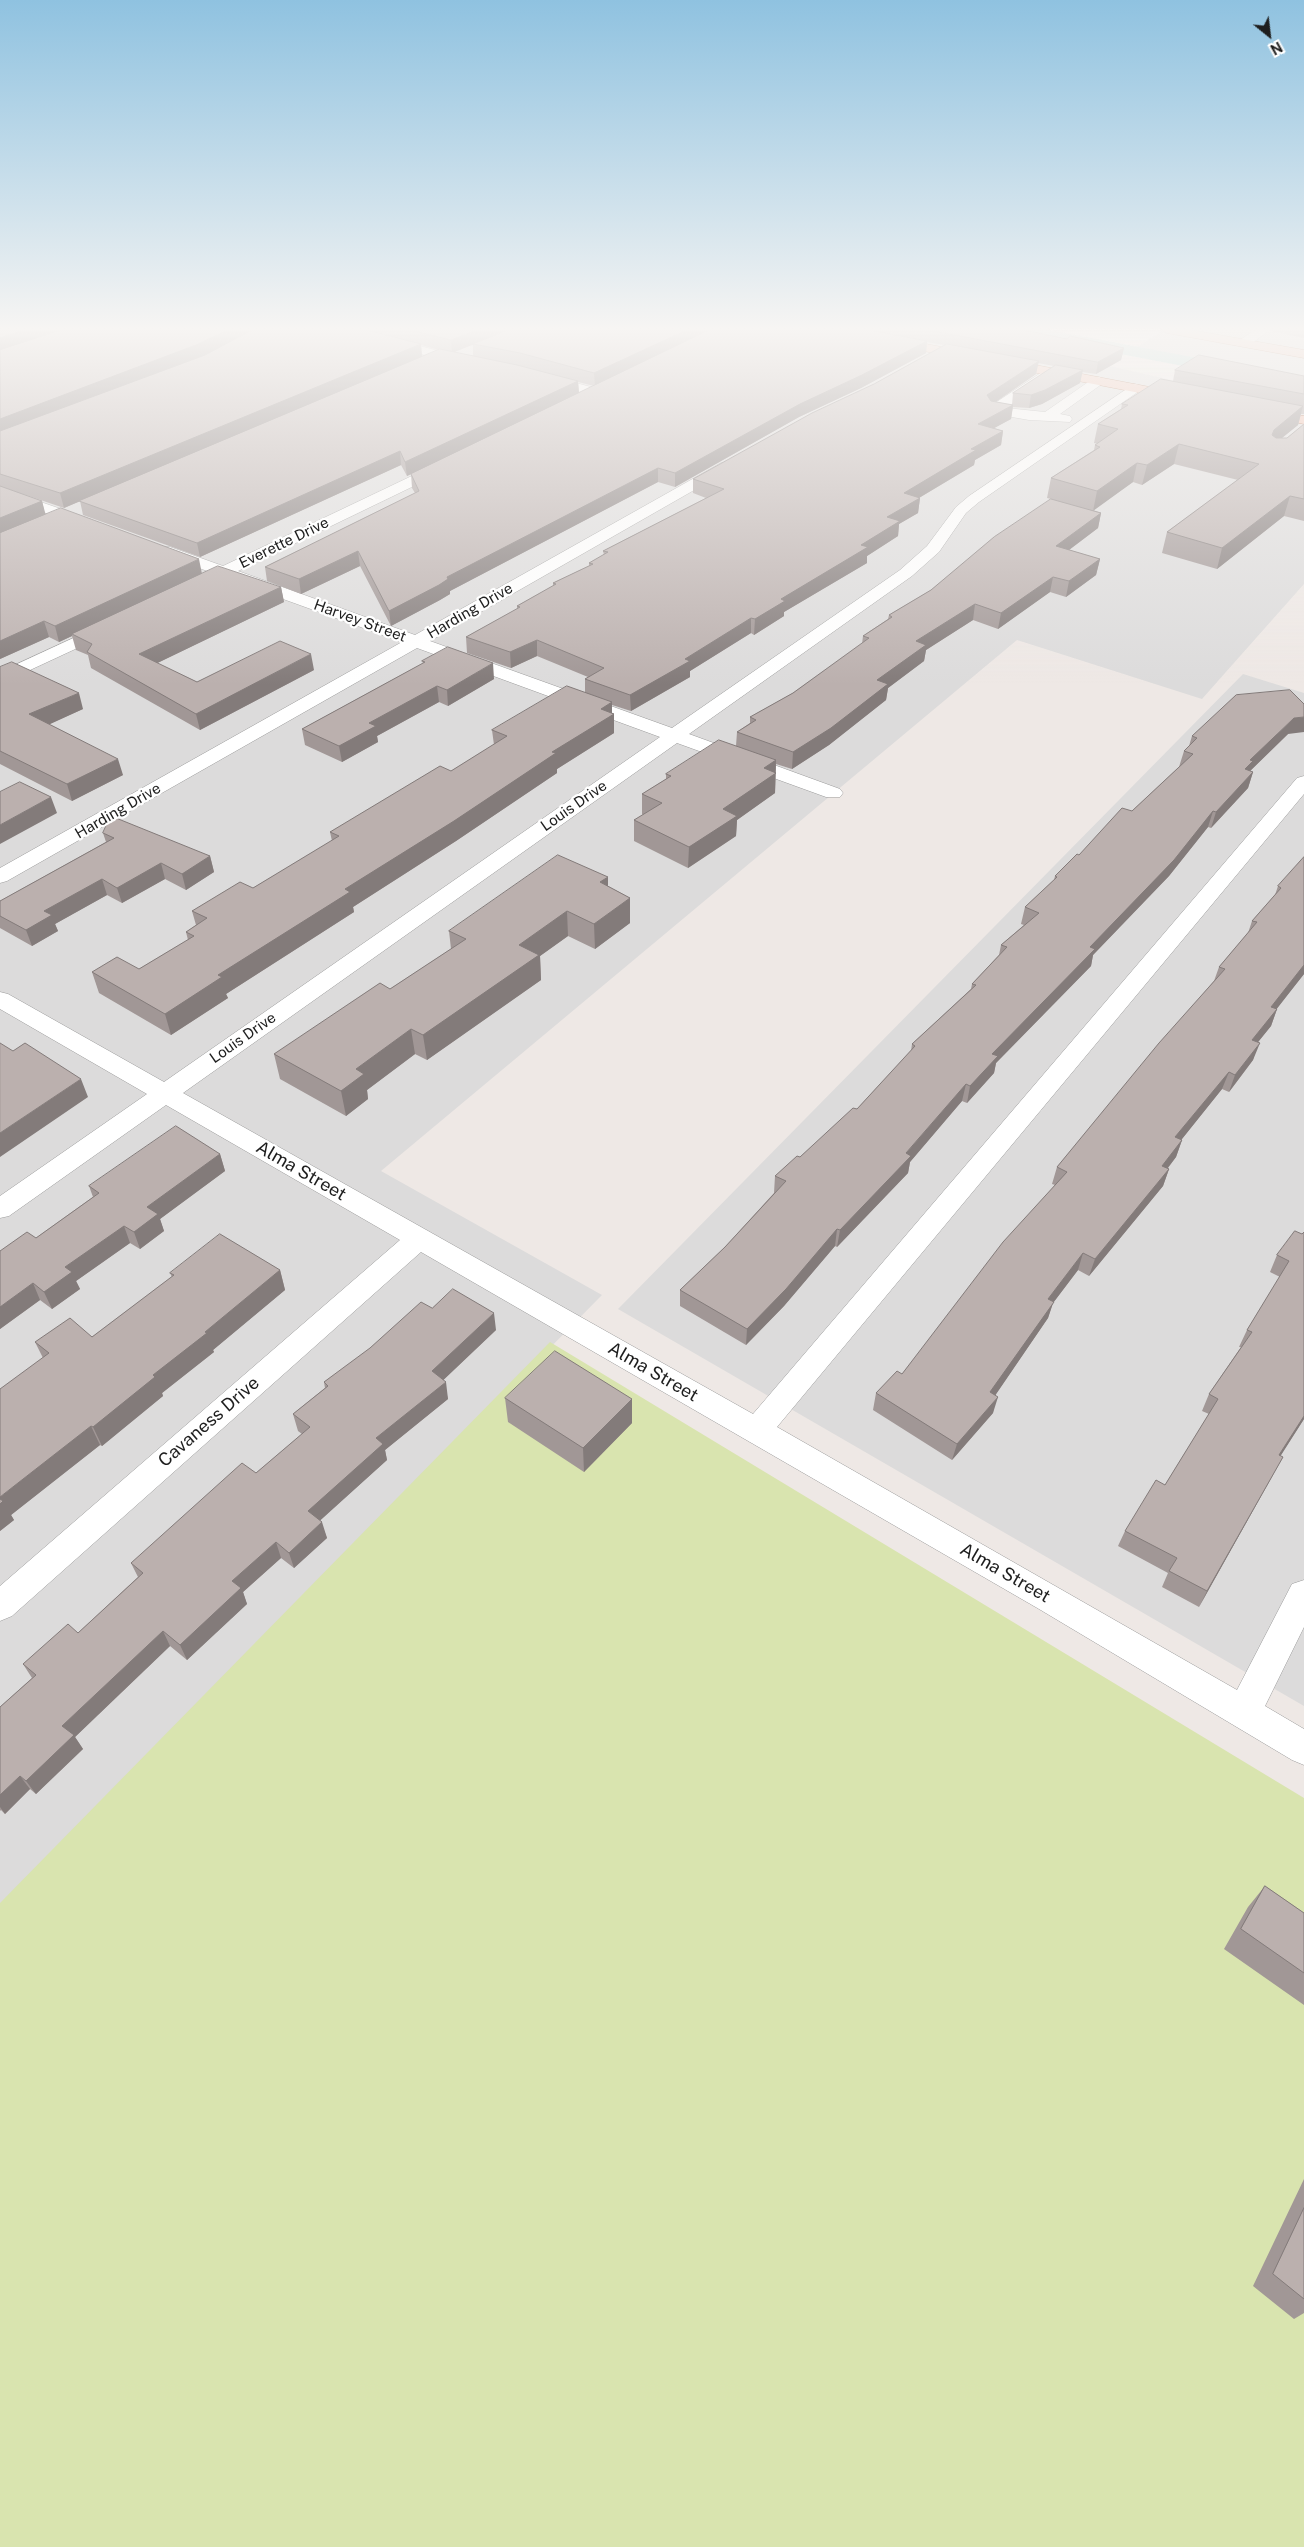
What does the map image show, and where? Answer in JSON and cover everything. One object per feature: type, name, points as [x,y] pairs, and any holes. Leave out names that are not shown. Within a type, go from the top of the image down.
[{"type":"street","name":"Louis Drive","points":[[0,1208],[906,573],[932,549],[961,510],[1048,448]]},
{"type":"street","name":"Harding Drive","points":[[0,878],[744,456]]},
{"type":"street","name":"Everette Drive","points":[[198,584],[455,461]]},
{"type":"street","points":[[0,492],[101,528]]},
{"type":"street","points":[[49,522],[82,508]]},
{"type":"street","name":"Harvey Street","points":[[146,544],[832,793]]},
{"type":"street","points":[[0,679],[126,619]]},
{"type":"street","points":[[756,1431],[1304,782]]},
{"type":"street","name":"Alma Street","points":[[0,999],[1052,1600],[1304,1748]]},
{"type":"street","name":"Cavaness Drive","points":[[0,1606],[419,1239]]},
{"type":"street","points":[[1244,1713],[1304,1594]]},
{"type":"shaded area","points":[[0,448],[1304,448],[1304,584],[1202,699],[1017,640],[381,1171],[602,1295],[0,1906]]},
{"type":"shaded area","points":[[1243,674],[1304,693],[1304,1706],[618,1309]]},
{"type":"green space","points":[[550,1342],[1304,1798],[1304,2547],[0,2547],[0,1903]]},
{"type":"building","points":[[0,448],[169,448],[60,493],[0,474]]},
{"type":"building","points":[[205,448],[435,448],[405,462],[400,451],[197,543],[79,501]]},
{"type":"building","points":[[465,448],[721,448],[675,473],[658,468],[447,577],[448,579],[439,585],[389,611],[358,551],[299,579],[265,567],[419,491],[411,474]]},
{"type":"building","points":[[749,448],[973,448],[971,449],[976,450],[904,493],[920,498],[887,517],[900,521],[861,545],[868,547],[781,599],[785,601],[755,619],[751,618],[685,659],[690,661],[630,695],[585,679],[604,668],[537,640],[510,652],[466,637],[520,607],[517,606],[556,584],[553,583],[593,564],[589,563],[608,552],[603,551],[724,489],[693,479]]},
{"type":"building","points":[[1099,448],[1173,448],[1147,465],[1137,463],[1097,491],[1051,478]]},
{"type":"building","points":[[1194,448],[1304,448],[1304,499],[1290,496],[1222,548],[1167,532],[1259,464]]},
{"type":"building","points":[[0,486],[42,501],[0,518]]},
{"type":"building","points":[[1051,499],[1101,513],[1056,546],[1100,559],[1069,581],[1053,577],[1001,613],[975,604],[916,641],[926,645],[877,680],[888,684],[831,728],[793,752],[737,732],[756,720],[750,717],[793,693],[869,638],[863,636],[892,617],[889,615],[931,590],[994,537]]},
{"type":"building","points":[[61,508],[199,559],[55,626],[44,621],[0,641],[0,533]]},
{"type":"building","points":[[218,566],[281,587],[139,654],[197,682],[280,641],[311,654],[196,714],[87,652],[92,644],[72,634]]},
{"type":"building","points":[[448,647],[493,663],[447,690],[437,686],[369,723],[376,726],[339,746],[302,729],[425,662],[422,661]]},
{"type":"building","points":[[12,662],[79,693],[29,714],[118,759],[67,784],[0,751],[0,667]]},
{"type":"building","points":[[567,686],[612,702],[601,709],[614,714],[552,752],[556,753],[454,821],[345,889],[350,892],[218,975],[222,977],[165,1014],[92,972],[117,957],[139,969],[194,936],[186,932],[207,918],[192,911],[240,882],[253,888],[339,836],[330,832],[440,766],[451,771],[507,736],[492,730]]},
{"type":"building","points":[[1290,690],[1304,704],[1304,717],[1294,718],[1250,760],[1253,761],[1245,769],[1253,772],[1216,812],[1213,811],[1174,860],[1090,947],[1095,949],[992,1054],[998,1056],[970,1086],[966,1084],[906,1153],[911,1156],[840,1230],[837,1229],[786,1289],[747,1329],[680,1290],[725,1247],[786,1181],[775,1176],[797,1156],[800,1157],[853,1108],[857,1109],[915,1046],[912,1044],[976,985],[972,984],[1007,947],[1001,945],[1039,913],[1025,907],[1057,877],[1055,876],[1077,854],[1079,855],[1122,808],[1132,811],[1193,754],[1184,751],[1197,738],[1192,736],[1236,695]]},
{"type":"building","points":[[719,740],[776,760],[764,768],[776,773],[723,809],[737,816],[689,847],[634,820],[662,803],[642,794],[671,776],[666,774]]},
{"type":"building","points":[[20,782],[51,797],[0,825],[0,792]]},
{"type":"building","points":[[111,816],[210,856],[182,874],[161,863],[117,888],[102,879],[44,911],[52,915],[26,930],[0,916],[0,901],[114,838],[103,833]]},
{"type":"building","points":[[558,855],[608,877],[600,882],[630,898],[594,924],[567,911],[519,945],[539,955],[423,1035],[411,1029],[356,1069],[364,1074],[341,1091],[274,1054],[380,983],[390,989],[466,939],[449,931]]},
{"type":"building","points":[[1304,857],[1304,965],[1271,1007],[1277,1009],[1252,1040],[1260,1043],[1235,1075],[1229,1072],[1175,1137],[1182,1140],[1162,1166],[1169,1169],[1095,1259],[1083,1253],[1048,1299],[1054,1302],[990,1392],[998,1397],[957,1444],[876,1393],[897,1371],[902,1374],[1003,1242],[1067,1172],[1057,1167],[1159,1043],[1225,969],[1219,967],[1257,922],[1252,921],[1281,888],[1278,886]]},
{"type":"building","points":[[0,1043],[13,1051],[25,1043],[81,1079],[0,1133]]},
{"type":"building","points":[[176,1126],[220,1154],[147,1207],[158,1214],[134,1232],[124,1226],[65,1267],[72,1272],[44,1292],[33,1283],[0,1307],[0,1251],[27,1232],[36,1238],[99,1193],[89,1186]]},
{"type":"building","points":[[1295,1231],[1302,1234],[1304,1232],[1304,1416],[1279,1455],[1283,1457],[1207,1591],[1169,1571],[1177,1558],[1125,1531],[1156,1480],[1165,1485],[1218,1399],[1209,1394],[1252,1332],[1247,1330],[1289,1261],[1277,1255]]},
{"type":"building","points":[[220,1234],[280,1270],[205,1332],[207,1333],[153,1375],[155,1377],[93,1427],[91,1426],[0,1497],[0,1389],[49,1353],[35,1342],[70,1318],[92,1337],[174,1275],[170,1273]]},
{"type":"building","points":[[453,1289],[494,1313],[432,1371],[446,1382],[376,1438],[383,1444],[308,1511],[322,1522],[289,1553],[276,1542],[232,1581],[241,1588],[180,1645],[163,1631],[62,1726],[74,1735],[26,1781],[20,1776],[0,1795],[0,1707],[36,1675],[23,1664],[68,1624],[78,1633],[143,1573],[131,1563],[242,1463],[256,1473],[310,1427],[293,1414],[328,1386],[324,1382],[370,1348],[421,1302],[432,1308]]},
{"type":"building","points":[[555,1351],[632,1399],[583,1448],[505,1398]]},
{"type":"building","points":[[1265,1886],[1304,1913],[1304,1973],[1241,1929]]},
{"type":"building","points":[[1304,2208],[1304,2299],[1273,2274]]}]
